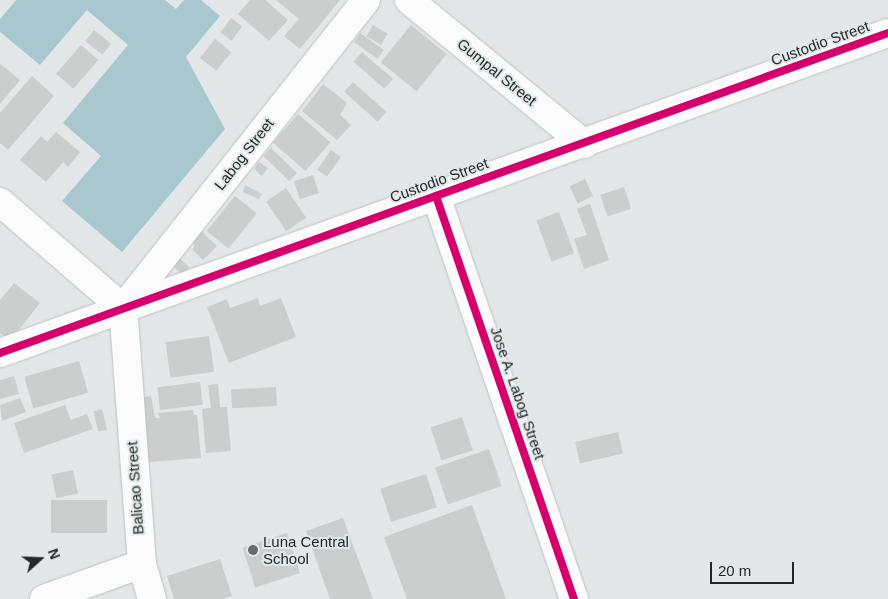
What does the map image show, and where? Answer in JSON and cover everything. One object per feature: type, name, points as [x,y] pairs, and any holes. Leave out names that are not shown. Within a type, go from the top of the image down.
[{"type":"street","name":"Labog Street","points":[[123,308],[366,0]]},
{"type":"street","name":"Gumpal Street","points":[[409,0],[584,144]]},
{"type":"street","name":"Custodio Street","points":[[0,353],[888,33]]},
{"type":"street","name":"Jose A. Labog Street","points":[[436,196],[574,599]]},
{"type":"street","points":[[0,202],[123,308]]},
{"type":"street","name":"Balicao Street","points":[[123,308],[142,564],[152,599]]},
{"type":"street","points":[[44,599],[142,564]]},
{"type":"shaded area","points":[[16,0],[165,0],[176,9],[184,0],[201,0],[220,16],[186,57],[225,129],[122,252],[62,201],[101,156],[63,123],[128,45],[87,10],[40,65],[0,32],[0,19]]},
{"type":"building","points":[[250,0],[265,0],[288,20],[269,41],[238,14]]},
{"type":"building","points":[[276,0],[340,0],[300,49],[284,36],[299,19]]},
{"type":"building","points":[[231,18],[242,26],[232,41],[220,33]]},
{"type":"building","points":[[373,25],[388,34],[381,45],[366,36]]},
{"type":"building","points":[[411,25],[447,54],[417,91],[381,62]]},
{"type":"building","points":[[94,30],[111,44],[102,55],[85,41]]},
{"type":"building","points":[[360,33],[384,50],[377,59],[354,42]]},
{"type":"building","points":[[215,39],[231,52],[216,71],[200,58]]},
{"type":"building","points":[[81,45],[98,60],[73,89],[56,74]]},
{"type":"building","points":[[362,52],[393,79],[384,89],[353,62]]},
{"type":"building","points":[[0,64],[20,80],[0,104]]},
{"type":"building","points":[[32,76],[54,96],[8,150],[0,143],[0,113]]},
{"type":"building","points":[[353,82],[386,112],[378,122],[344,92]]},
{"type":"building","points":[[323,84],[347,103],[340,115],[351,125],[337,140],[302,111]]},
{"type":"building","points":[[298,114],[330,142],[306,171],[273,143]]},
{"type":"building","points":[[56,132],[80,152],[68,167],[63,162],[46,182],[20,160],[41,136],[47,142]]},
{"type":"building","points":[[271,148],[297,173],[289,181],[263,156]]},
{"type":"building","points":[[331,150],[341,157],[327,177],[317,170]]},
{"type":"building","points":[[259,162],[268,168],[262,176],[254,169]]},
{"type":"building","points":[[313,175],[319,193],[300,199],[294,181]]},
{"type":"building","points":[[585,179],[593,196],[578,203],[570,186]]},
{"type":"building","points":[[245,185],[262,194],[259,199],[243,192]]},
{"type":"building","points":[[624,187],[631,209],[607,217],[600,195]]},
{"type":"building","points":[[286,188],[306,218],[286,231],[266,201]]},
{"type":"building","points":[[235,196],[257,214],[228,249],[207,231]]},
{"type":"building","points":[[590,204],[609,260],[584,269],[574,239],[587,235],[577,209]]},
{"type":"building","points":[[559,212],[574,253],[551,262],[536,220]]},
{"type":"building","points":[[200,230],[217,246],[203,260],[192,249],[195,246],[191,241]]},
{"type":"building","points":[[176,255],[189,267],[182,275],[169,262]]},
{"type":"building","points":[[14,283],[40,303],[10,341],[0,333],[0,300]]},
{"type":"building","points":[[258,298],[260,306],[281,298],[296,337],[229,363],[207,307],[227,299],[230,308]]},
{"type":"building","points":[[209,336],[214,372],[170,378],[165,342]]},
{"type":"building","points":[[79,361],[88,393],[33,408],[24,377]]},
{"type":"building","points":[[14,376],[19,394],[0,399],[0,380]]},
{"type":"building","points":[[200,382],[203,405],[160,410],[157,387]]},
{"type":"building","points":[[218,384],[220,407],[227,407],[231,451],[206,453],[202,409],[211,408],[208,385]]},
{"type":"building","points":[[276,387],[277,406],[232,408],[231,389]]},
{"type":"building","points":[[151,396],[155,418],[160,418],[158,413],[193,410],[194,415],[197,415],[201,458],[148,462],[139,398]]},
{"type":"building","points":[[20,398],[26,412],[2,421],[0,405]]},
{"type":"building","points":[[65,405],[71,420],[87,414],[93,429],[24,453],[14,423]]},
{"type":"building","points":[[102,409],[107,429],[98,432],[93,411]]},
{"type":"building","points":[[462,417],[473,450],[441,460],[431,427]]},
{"type":"building","points":[[618,432],[623,453],[580,463],[575,442]]},
{"type":"building","points":[[489,449],[502,486],[448,504],[435,468]]},
{"type":"building","points":[[73,470],[78,493],[56,498],[51,475]]},
{"type":"building","points":[[426,474],[437,507],[391,522],[380,489]]},
{"type":"building","points":[[51,500],[107,500],[107,533],[51,533]]},
{"type":"building","points":[[472,505],[506,599],[407,599],[384,537]]},
{"type":"building","points":[[343,518],[373,599],[330,599],[306,531]]},
{"type":"building","points":[[287,533],[300,573],[255,587],[242,548]]},
{"type":"building","points":[[220,559],[232,596],[223,599],[174,599],[167,576]]},
{"type":"cycle path","points":[[0,353],[888,33]]},
{"type":"cycle path","points":[[436,196],[574,599]]},
{"type":"place","name":"Luna Central School","points":[[253,550]]}]
